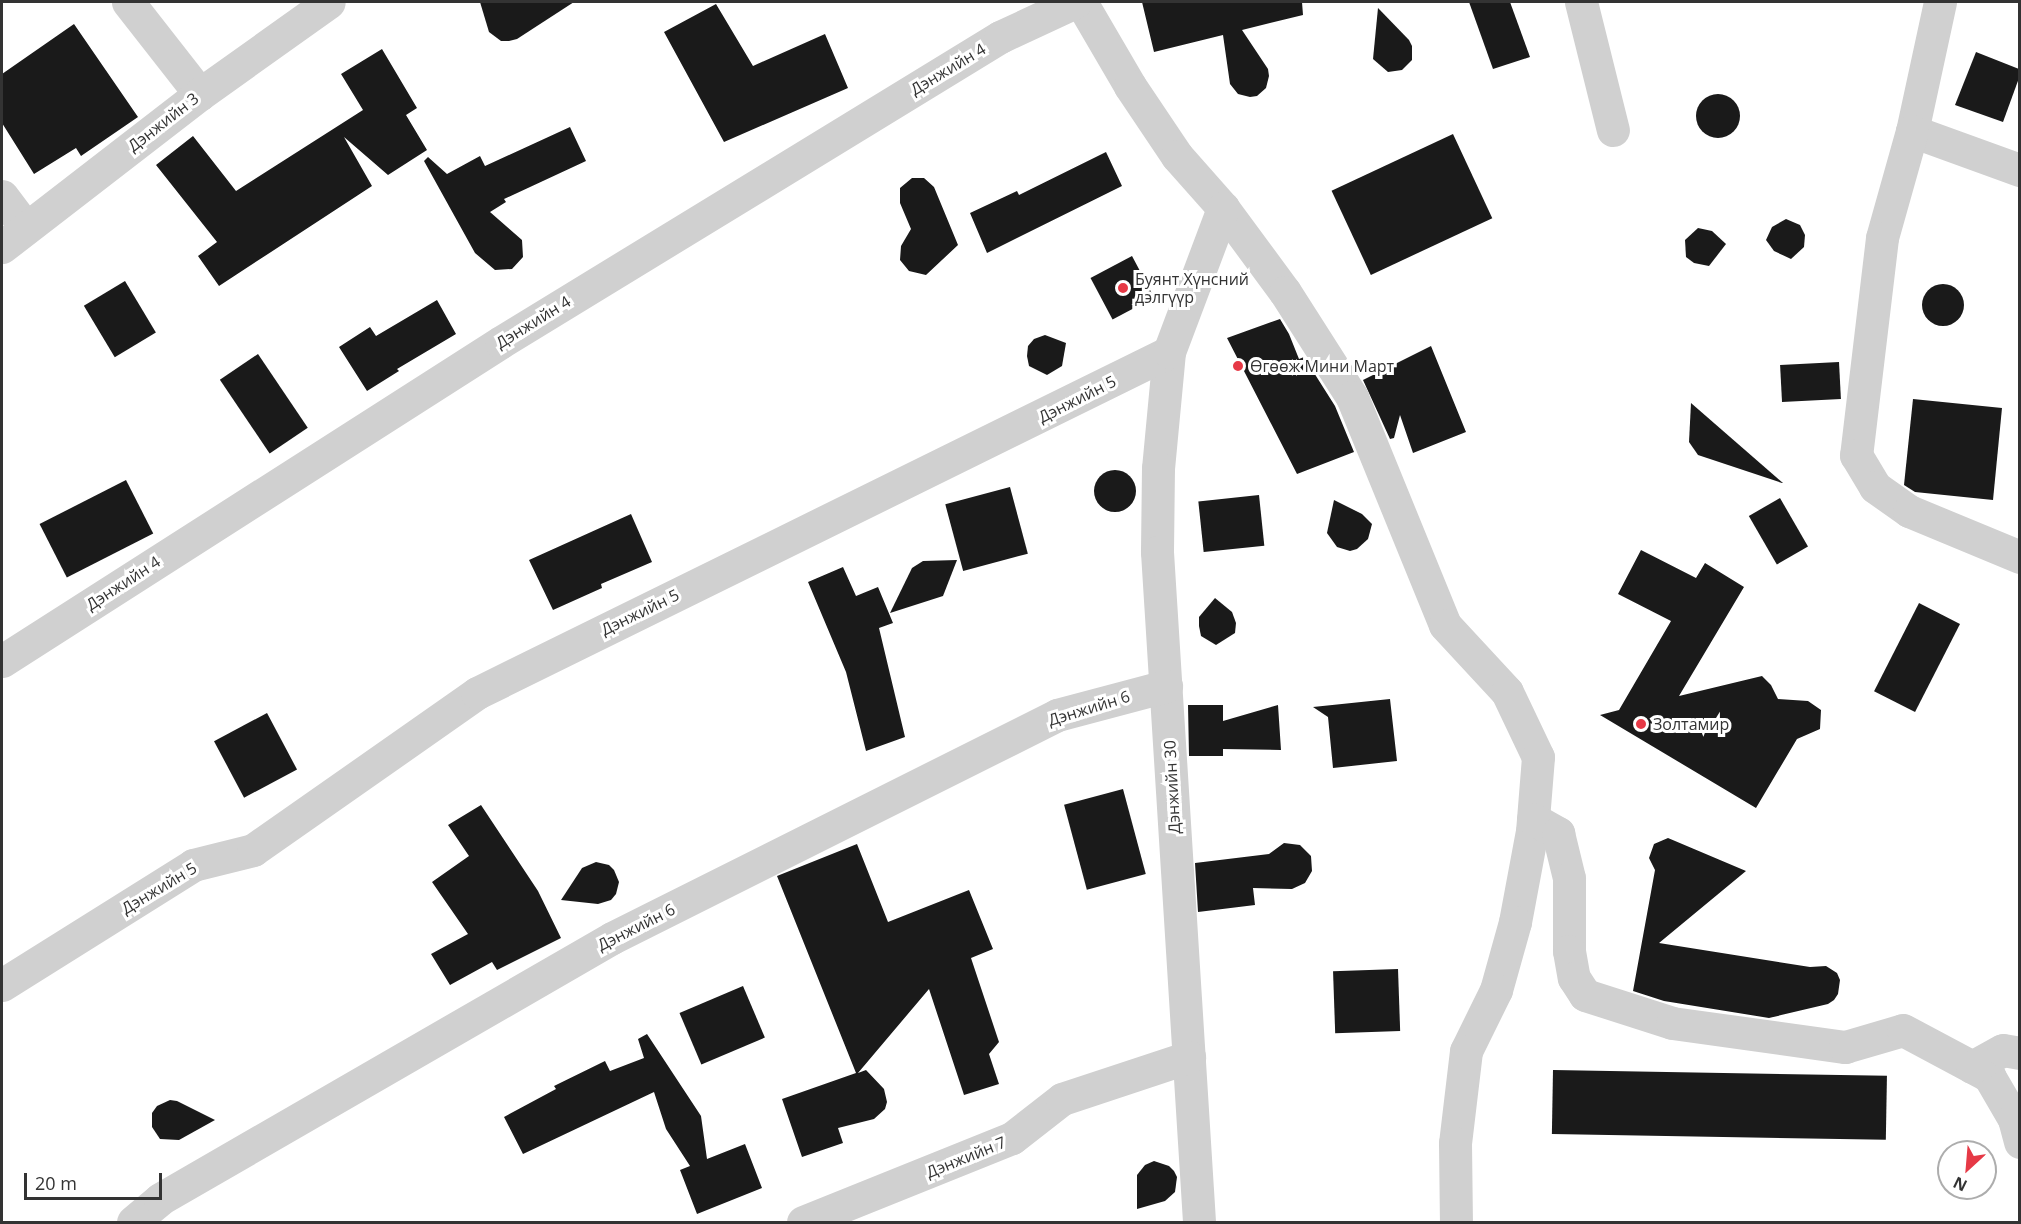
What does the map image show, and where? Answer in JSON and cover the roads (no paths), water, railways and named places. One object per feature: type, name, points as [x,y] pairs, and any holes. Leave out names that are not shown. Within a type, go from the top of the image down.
[{"type":"street","points":[[128,2],[200,94]]},
{"type":"street","name":"Дэнжийн 3","points":[[14,237],[200,94],[329,2]]},
{"type":"street","name":"Дэнжийн 4","points":[[2,661],[511,336],[1000,37],[1075,2]]},
{"type":"street","points":[[1081,2],[1130,86],[1165,139],[1223,208],[1285,292],[1352,397],[1445,625],[1507,692],[1538,757],[1533,819],[1515,922],[1496,990],[1466,1051],[1455,1143],[1456,1222]]},
{"type":"street","points":[[1581,2],[1613,130]]},
{"type":"street","points":[[1940,2],[1912,131],[1882,238],[1856,455],[1875,487],[1909,511],[2019,557]]},
{"type":"street","points":[[1912,131],[2019,170]]},
{"type":"street","points":[[2,196],[14,237]]},
{"type":"street","points":[[1169,352],[1223,208]]},
{"type":"street","name":"Дэнжийн 30","points":[[1169,352],[1158,468],[1157,528],[1199,1222]]},
{"type":"street","name":"Дэнжийн 5","points":[[2,985],[193,865],[253,850],[477,693],[1169,352]]},
{"type":"street","name":"Дэнжийн 6","points":[[133,1222],[160,1199],[612,938],[1057,715],[1166,686]]},
{"type":"street","points":[[1533,819],[1558,833],[1569,878],[1569,951],[1574,978],[1585,995],[1672,1023],[1845,1047],[1903,1030],[1989,1076],[2014,1119],[2019,1142]]},
{"type":"street","points":[[1972,1067],[2003,1050],[2019,1053]]},
{"type":"street","name":"Дэнжийн 7","points":[[803,1222],[1012,1138],[1062,1099],[1189,1057]]},
{"type":"place","name":"Буянт Хүнсний дэлгүүр","points":[[1123,288]]},
{"type":"place","name":"Өгөөж Мини Март","points":[[1238,366]]},
{"type":"place","name":"Золтамир","points":[[1641,724]]}]
